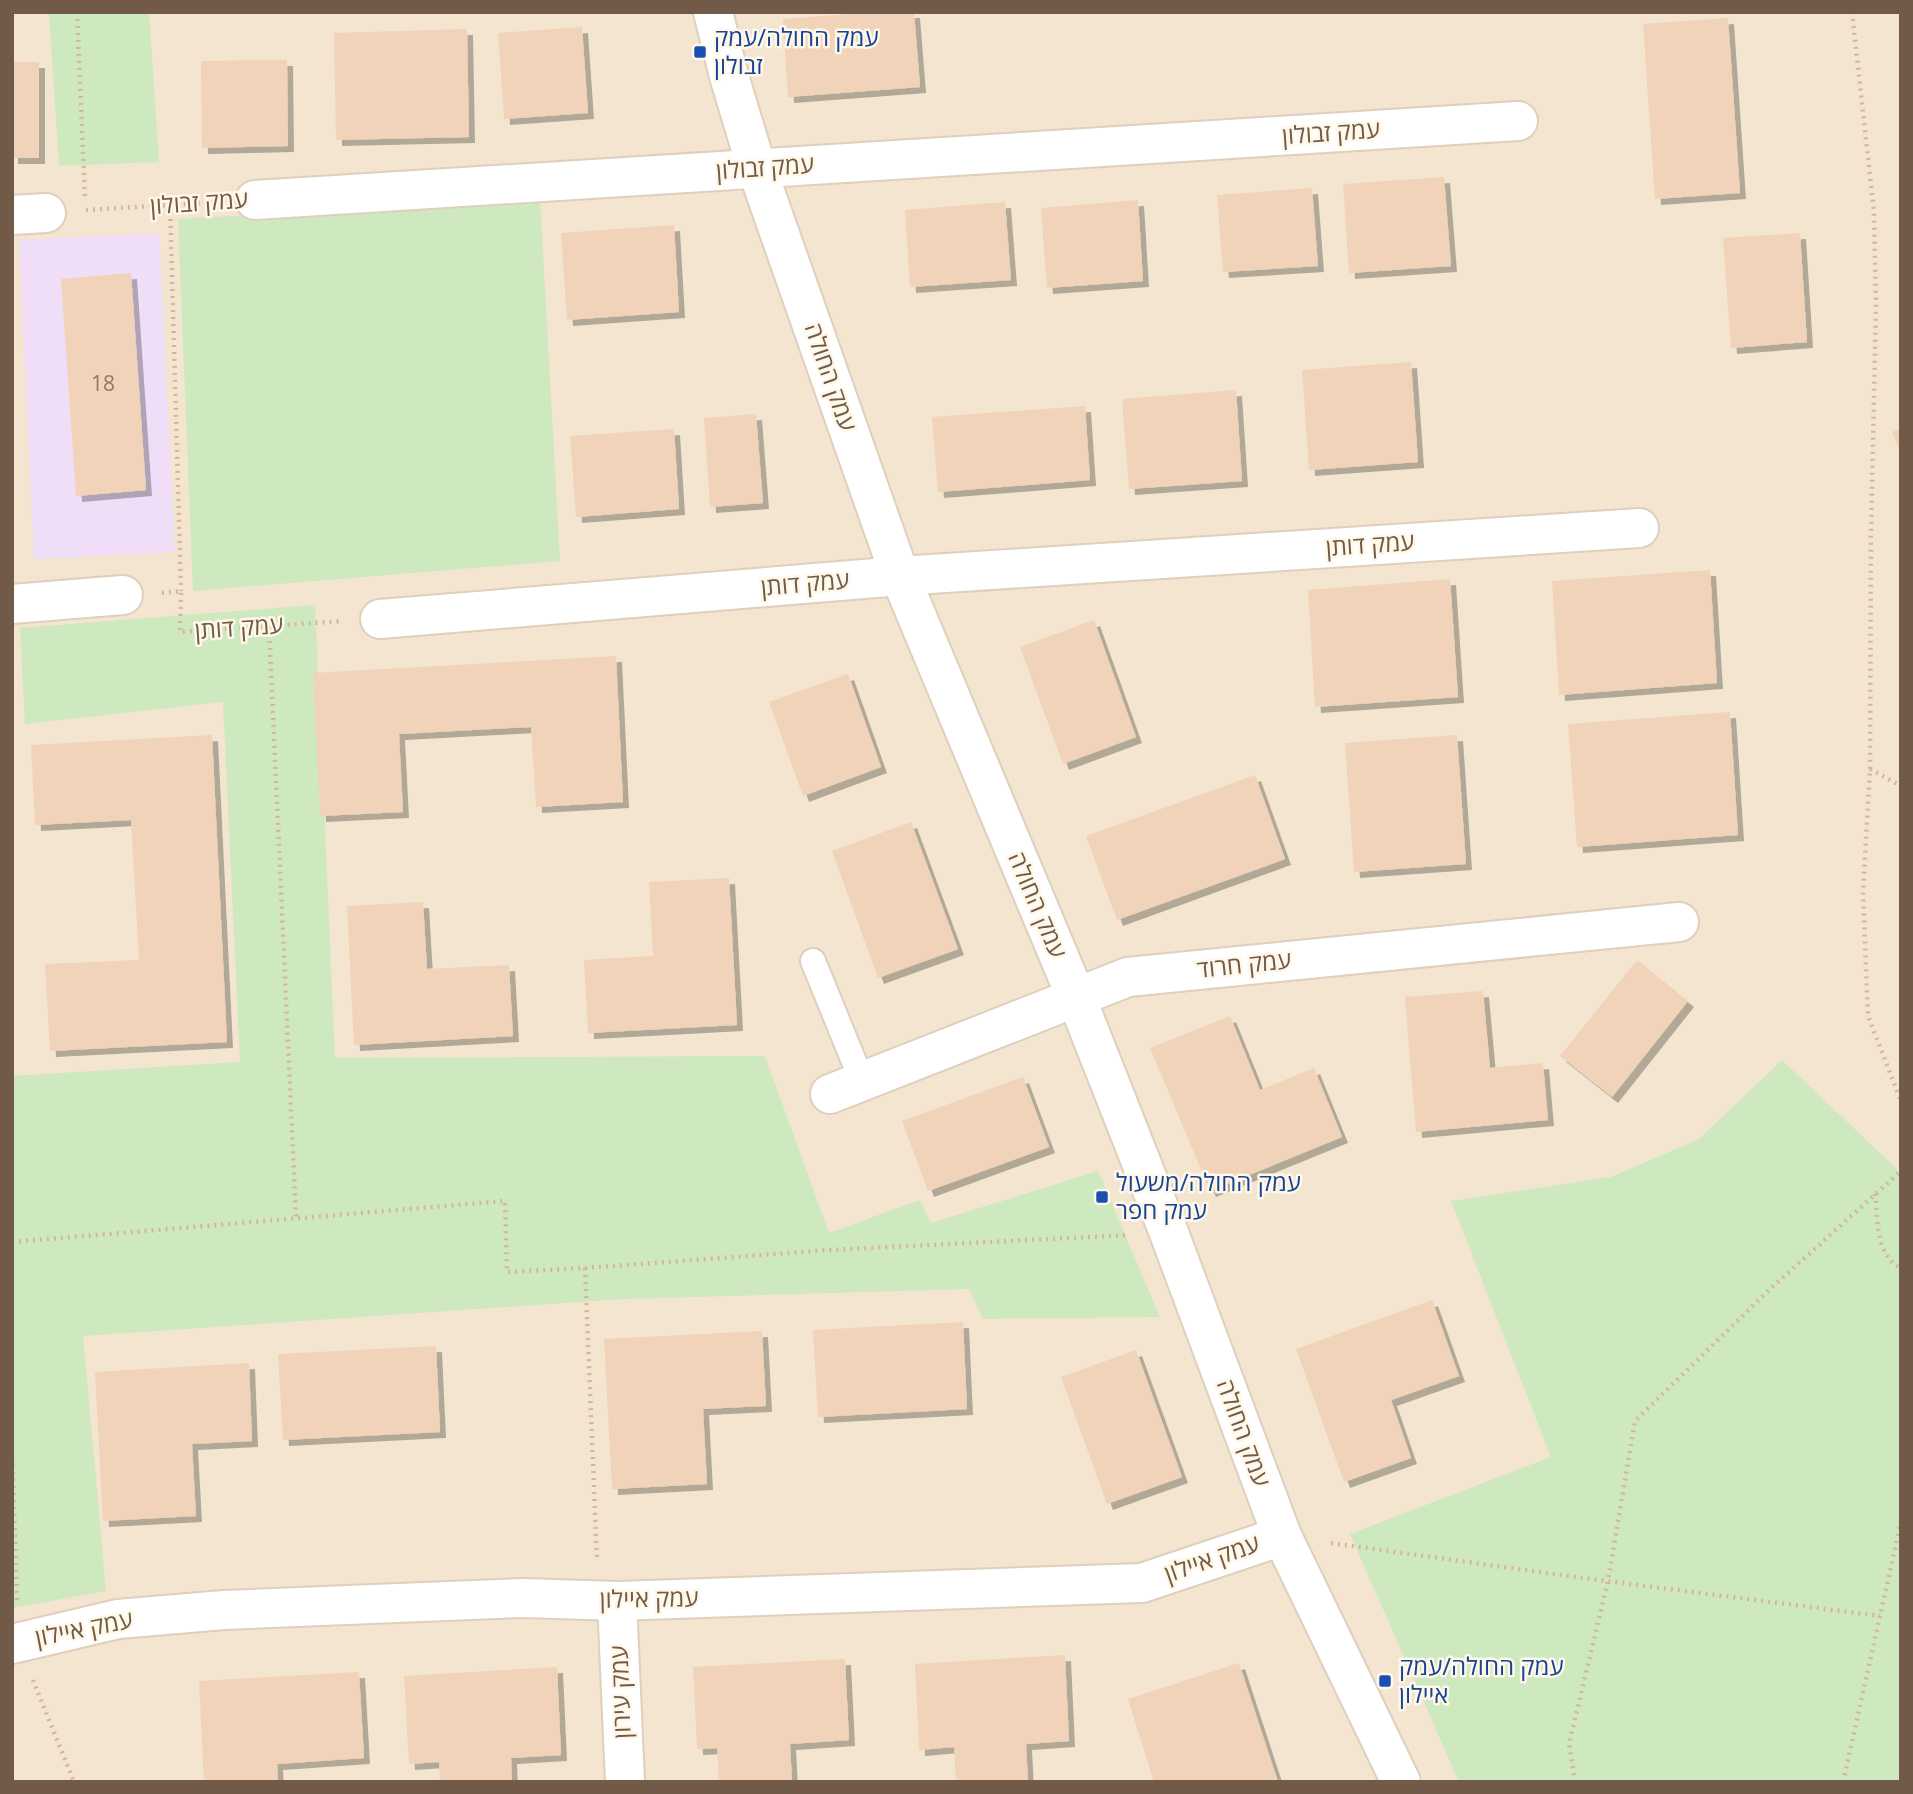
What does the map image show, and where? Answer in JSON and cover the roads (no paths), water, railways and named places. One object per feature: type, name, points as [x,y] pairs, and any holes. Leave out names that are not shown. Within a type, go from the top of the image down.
[{"type":"street","name":"עמק החולה","points":[[713,12],[757,169],[900,576],[1076,997],[1169,1233],[1282,1536],[1401,1782]]},
{"type":"street","name":"עמק זבולון","points":[[255,200],[1518,121]]},
{"type":"street","name":"עמק דותן","points":[[380,619],[900,576],[1639,528]]},
{"type":"street","points":[[12,604],[123,595]]},
{"type":"street","name":"עמק חרוד","points":[[846,1088],[1128,977],[1679,922]]},
{"type":"street","name":"עמק איילון","points":[[12,1644],[118,1619],[224,1610],[523,1598],[608,1601],[1142,1583],[1282,1536]]},
{"type":"street","name":"עמק עירון","points":[[608,1601],[625,1782]]},
{"type":"lane","points":[[814,961],[846,1088]]},
{"type":"place","name":"עמק החולה/עמק זבולון","points":[[700,52]]},
{"type":"place","name":"עמק החולה/משעול עמק חפר","points":[[1102,1197]]},
{"type":"place","name":"עמק החולה/עמק איילון","points":[[1385,1681]]}]
